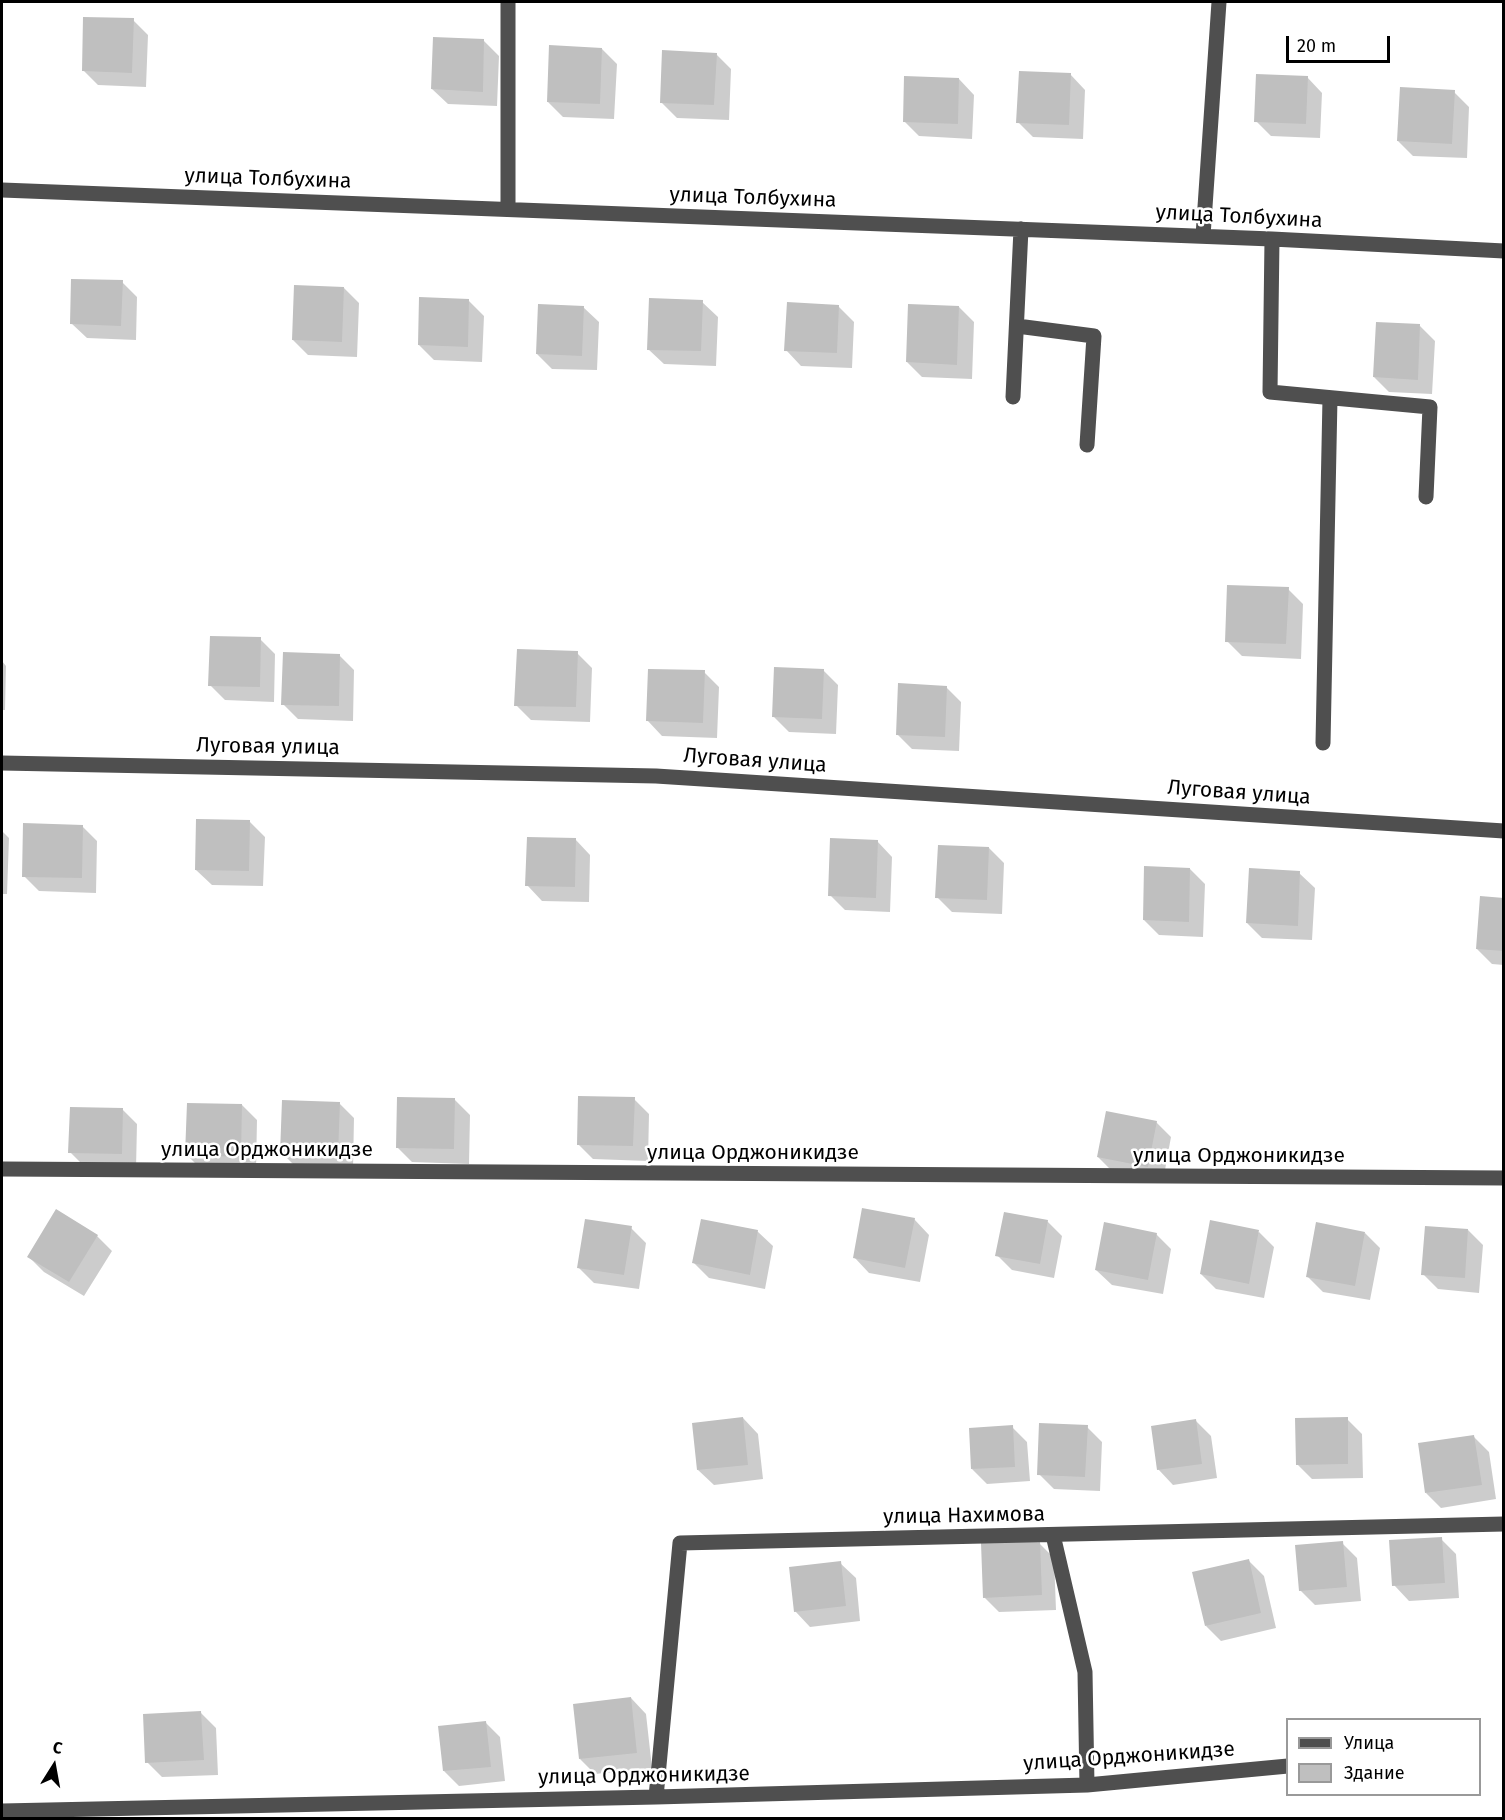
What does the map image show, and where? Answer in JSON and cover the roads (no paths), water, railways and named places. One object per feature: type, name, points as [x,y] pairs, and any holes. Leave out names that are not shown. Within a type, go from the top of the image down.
[{"type":"street","points":[[508,2],[508,209]]},
{"type":"street","points":[[1203,236],[1219,2]]},
{"type":"street","name":"улица Толбухина","points":[[2,190],[1203,236],[1503,251]]},
{"type":"street","points":[[1013,397],[1021,229]]},
{"type":"street","points":[[1272,239],[1270,392],[1430,407],[1426,497]]},
{"type":"street","points":[[1017,326],[1094,336],[1086,445]]},
{"type":"street","points":[[1323,743],[1330,398]]},
{"type":"street","name":"Луговая улица","points":[[2,763],[656,776],[1503,831]]},
{"type":"street","name":"улица Орджоникидзе","points":[[2,1169],[1503,1178]]},
{"type":"street","name":"улица Нахимова","points":[[656,1797],[680,1543],[1503,1524]]},
{"type":"street","points":[[1053,1535],[1085,1672],[1087,1785]]},
{"type":"street","name":"улица Орджоникидзе","points":[[2,1811],[1087,1785],[1286,1766]]}]
